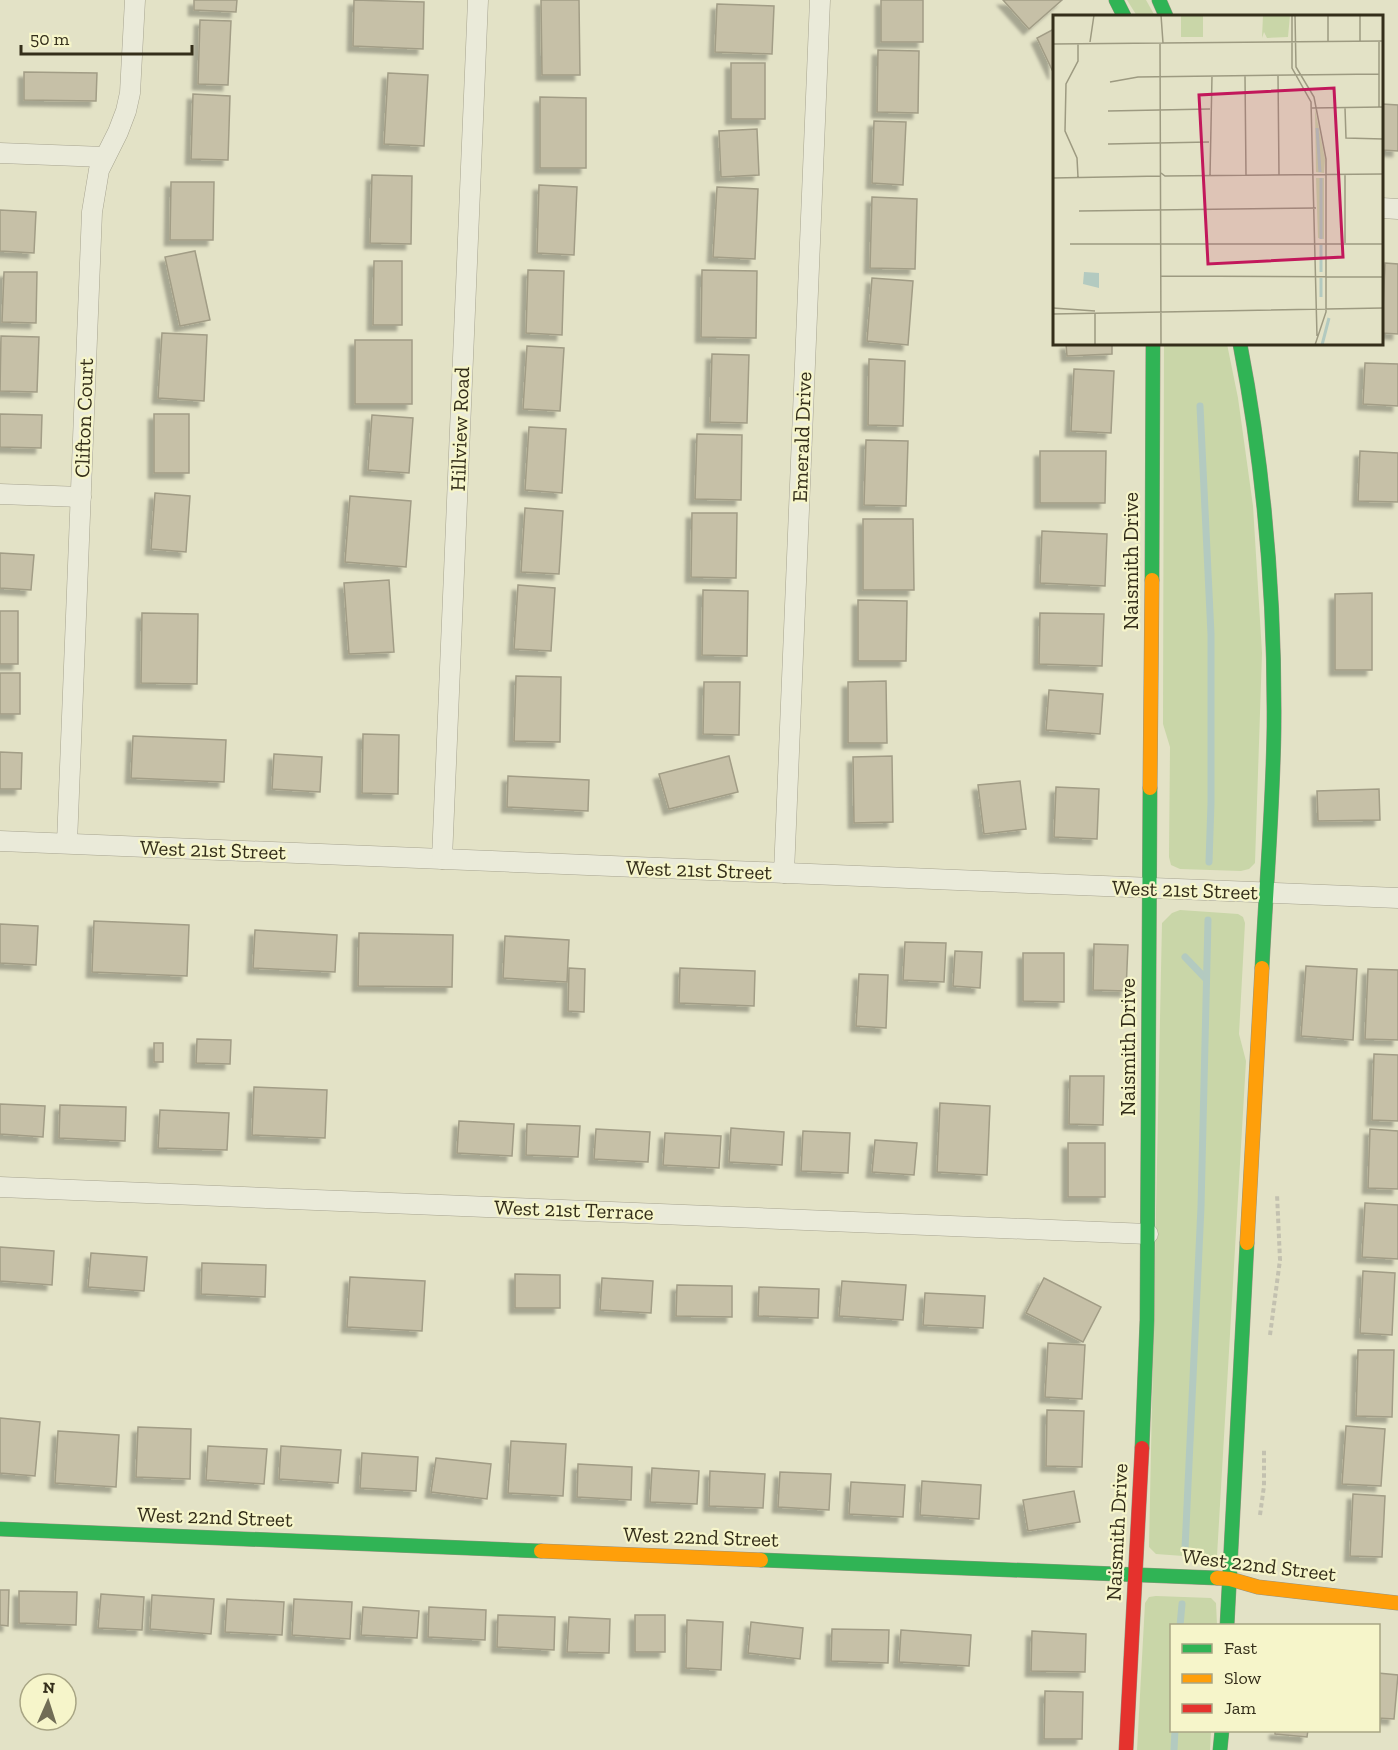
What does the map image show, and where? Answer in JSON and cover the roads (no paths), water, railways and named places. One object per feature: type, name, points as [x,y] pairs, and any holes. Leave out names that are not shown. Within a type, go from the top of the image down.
[{"type":"street","name":"Clifton Court","points":[[67,843],[95,187],[104,157],[118,132],[126,111],[130,93],[135,0]]},
{"type":"street","name":"Hillview Road","points":[[442,859],[478,0]]},
{"type":"street","name":"Emerald Drive","points":[[784,873],[820,0]]},
{"type":"street","points":[[1116,0],[1124,15]]},
{"type":"street","points":[[1159,0],[1166,15]]},
{"type":"street","points":[[0,153],[104,157]]},
{"type":"street","points":[[1383,208],[1398,209]]},
{"type":"street","name":"Naismith Drive","points":[[1126,1750],[1144,1413],[1148,1234],[1154,345]]},
{"type":"street","points":[[1227,1624],[1275,730],[1273,632],[1263,485],[1251,400],[1240,345]]},
{"type":"street","points":[[0,494],[81,497]]},
{"type":"street","name":"West 21st Street","points":[[0,841],[1398,898]]},
{"type":"street","name":"West 21st Terrace","points":[[0,1186],[1148,1234]]},
{"type":"street","name":"West 22nd Street","points":[[0,1529],[1136,1574],[1230,1579],[1258,1587],[1398,1603]]},
{"type":"street","points":[[1220,1750],[1221,1732]]},
{"type":"waterway","points":[[1200,406],[1211,634],[1209,862]]},
{"type":"waterway","points":[[1185,1549],[1201,1207],[1208,920]]},
{"type":"waterway","points":[[1185,957],[1206,979]]},
{"type":"waterway","points":[[1180,1624],[1182,1604]]},
{"type":"waterway","points":[[1174,1750],[1175,1732]]}]
